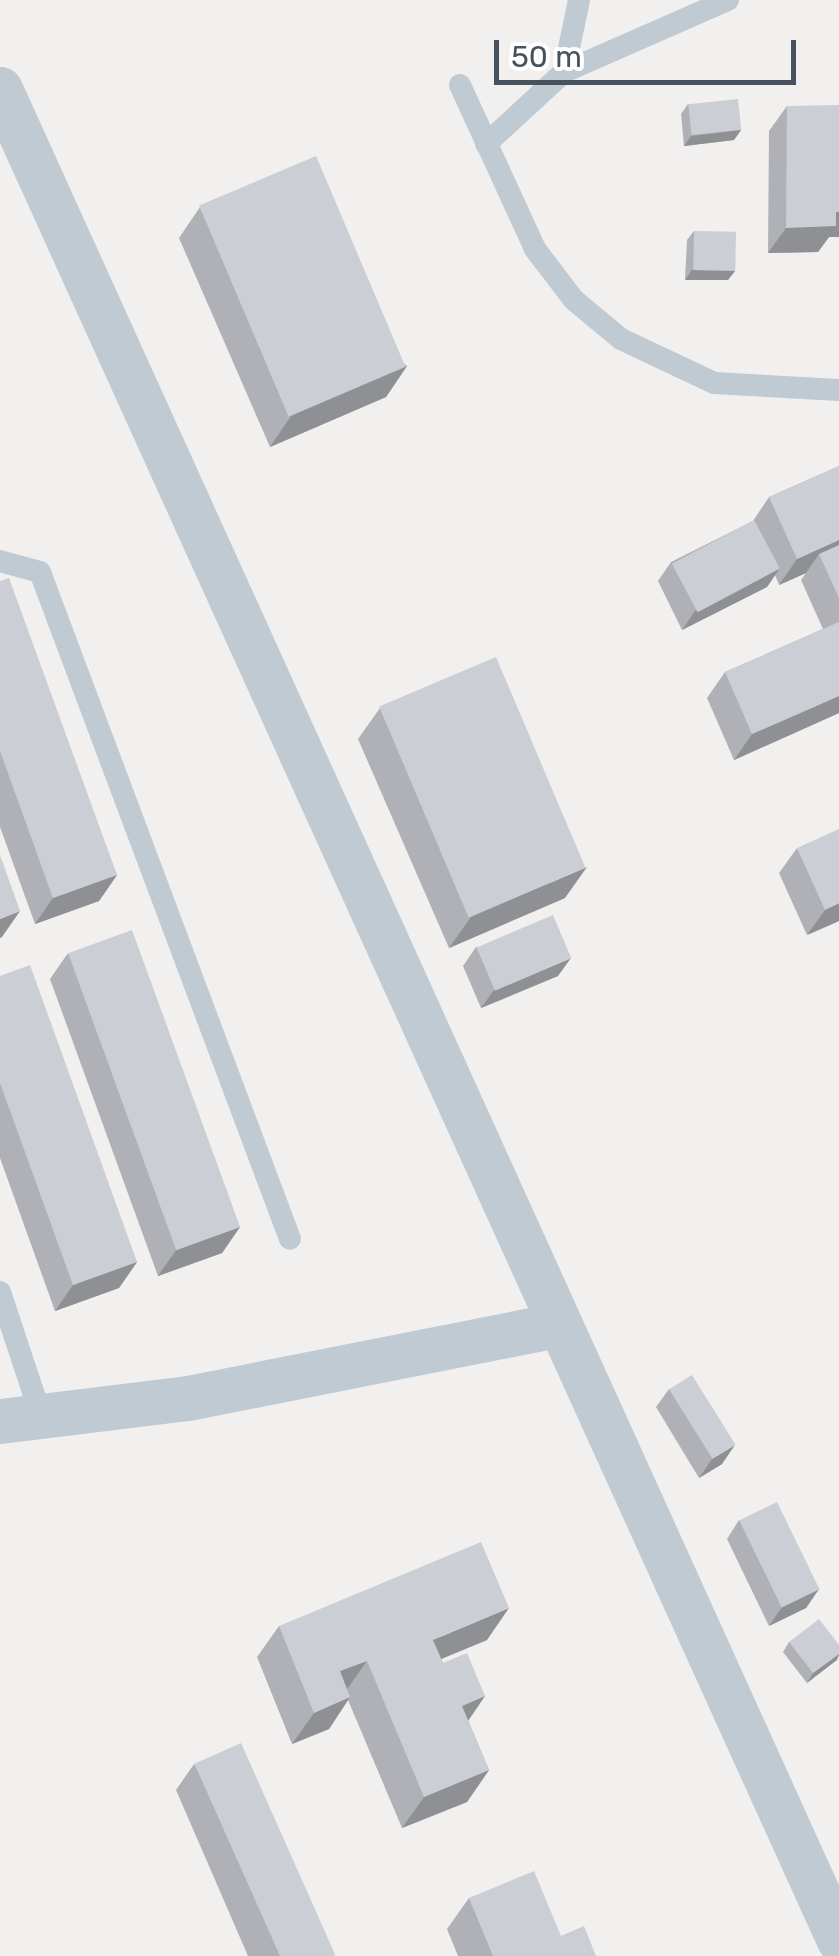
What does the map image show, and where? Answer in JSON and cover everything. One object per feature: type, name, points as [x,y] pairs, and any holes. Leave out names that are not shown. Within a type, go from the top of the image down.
[{"type":"street","points":[[0,89],[556,1325],[839,1940]]},
{"type":"street","points":[[20,1417],[188,1398],[556,1325]]},
{"type":"lane","points":[[564,72],[579,0]]},
{"type":"lane","points":[[486,144],[564,72],[728,0]]},
{"type":"lane","points":[[460,86],[535,249],[574,300],[621,339],[714,383],[839,390]]},
{"type":"lane","points":[[0,561],[40,572],[290,1239]]},
{"type":"lane","points":[[0,1292],[20,1417]]},
{"type":"building","points":[[738,99],[741,130],[692,135],[688,104]]},
{"type":"building","points":[[839,105],[836,226],[786,228],[787,106]]},
{"type":"building","points":[[316,156],[405,367],[289,416],[199,206]]},
{"type":"building","points":[[694,231],[736,232],[735,271],[693,270]]},
{"type":"building","points":[[839,466],[839,540],[797,559],[769,497]]},
{"type":"building","points":[[754,520],[780,569],[698,612],[672,564]]},
{"type":"building","points":[[839,545],[839,598],[819,554]]},
{"type":"building","points":[[9,578],[117,875],[53,898],[0,751],[0,581]]},
{"type":"building","points":[[839,622],[839,696],[752,734],[725,672]]},
{"type":"building","points":[[496,657],[585,868],[469,917],[379,707]]},
{"type":"building","points":[[839,829],[839,903],[825,910],[797,848]]},
{"type":"building","points":[[0,855],[20,911],[0,919]]},
{"type":"building","points":[[553,915],[571,958],[495,991],[477,947]]},
{"type":"building","points":[[132,930],[240,1227],[176,1250],[68,953]]},
{"type":"building","points":[[30,965],[137,1262],[73,1285],[0,1083],[0,976]]},
{"type":"building","points":[[692,1375],[735,1445],[713,1459],[669,1389]]},
{"type":"building","points":[[777,1502],[820,1589],[782,1608],[739,1520]]},
{"type":"building","points":[[481,1542],[509,1608],[433,1640],[443,1663],[467,1653],[485,1696],[462,1706],[489,1770],[424,1797],[367,1661],[340,1671],[350,1697],[314,1713],[279,1626]]},
{"type":"building","points":[[819,1619],[839,1645],[839,1654],[813,1673],[789,1642]]},
{"type":"building","points":[[241,1743],[335,1955],[280,1956],[194,1764]]},
{"type":"building","points":[[534,1871],[561,1936],[584,1926],[596,1956],[493,1956],[469,1898]]}]
